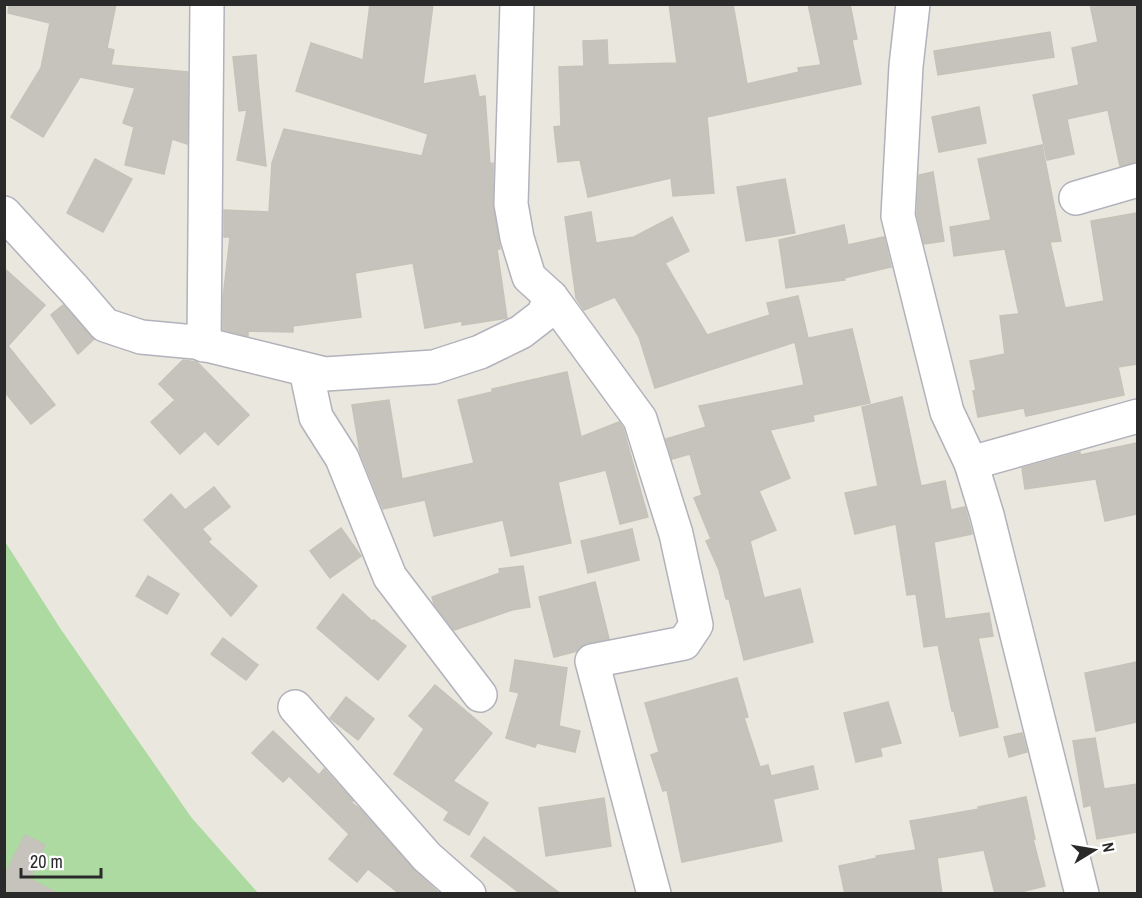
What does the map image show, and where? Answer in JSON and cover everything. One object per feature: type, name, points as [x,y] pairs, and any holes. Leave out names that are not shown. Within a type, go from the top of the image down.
[{"type":"street","points":[[204,345],[207,4]]},
{"type":"street","points":[[517,4],[511,204],[517,238],[529,277],[551,297],[640,419],[676,534],[696,625],[684,644],[592,661],[654,894]]},
{"type":"street","points":[[913,4],[906,66],[898,216],[947,412],[971,463],[987,514],[1082,894]]},
{"type":"street","points":[[1076,198],[1137,180]]},
{"type":"street","points":[[4,213],[105,325],[141,337],[204,345],[325,374],[434,367],[480,352],[521,332],[543,315],[551,297]]},
{"type":"street","points":[[306,369],[316,417],[342,458],[390,577],[480,695]]},
{"type":"street","points":[[971,463],[1137,416]]},
{"type":"street","points":[[295,707],[427,857],[469,894]]},
{"type":"green space","points":[[4,540],[60,628],[191,817],[258,893],[5,893]]},
{"type":"building","points":[[9,4],[116,4],[107,48],[114,50],[111,65],[188,72],[187,144],[172,139],[164,174],[125,165],[134,127],[123,123],[135,88],[80,77],[43,137],[11,117],[41,68],[50,23],[8,13]]},
{"type":"building","points":[[370,4],[433,4],[423,84],[475,75],[479,97],[485,96],[490,164],[493,163],[493,207],[500,249],[497,249],[507,318],[462,325],[462,321],[425,328],[413,263],[355,273],[361,317],[293,326],[293,332],[248,331],[248,336],[223,330],[223,298],[230,237],[224,237],[224,210],[269,212],[272,163],[284,129],[422,156],[428,134],[296,91],[311,43],[363,60]]},
{"type":"building","points":[[669,4],[733,4],[747,84],[799,72],[798,68],[821,65],[808,4],[850,4],[857,39],[852,40],[861,84],[707,117],[714,193],[673,196],[671,178],[588,197],[580,160],[558,162],[554,127],[561,126],[559,67],[584,66],[583,41],[607,40],[608,65],[677,63]]},
{"type":"building","points":[[1090,4],[1137,4],[1137,162],[1120,166],[1108,110],[1067,119],[1074,154],[1047,160],[1033,95],[1079,85],[1072,48],[1098,42]]},
{"type":"building","points":[[1050,32],[1054,57],[938,75],[934,51]]},
{"type":"building","points":[[256,55],[266,166],[237,160],[247,110],[239,111],[233,57]]},
{"type":"building","points":[[979,107],[986,143],[939,152],[932,117]]},
{"type":"building","points":[[1042,145],[1061,241],[1050,242],[1065,308],[1104,301],[1091,221],[1137,213],[1137,364],[1118,367],[1124,395],[1026,416],[1024,408],[978,417],[973,391],[976,390],[970,361],[1005,354],[1000,316],[1019,314],[1005,249],[954,256],[950,227],[991,220],[978,159]]},
{"type":"building","points":[[95,159],[132,179],[103,232],[67,213]]},
{"type":"building","points":[[933,172],[944,241],[924,244],[917,214],[919,175]]},
{"type":"building","points":[[785,179],[795,233],[746,241],[737,187]]},
{"type":"building","points":[[591,212],[596,243],[634,237],[672,217],[689,251],[665,263],[707,335],[770,315],[767,303],[798,296],[808,338],[800,340],[852,329],[870,403],[813,415],[814,421],[770,430],[790,478],[759,491],[776,530],[750,541],[764,598],[800,589],[813,642],[744,660],[729,599],[726,599],[719,570],[706,541],[711,539],[694,498],[702,495],[690,454],[672,459],[666,439],[706,427],[699,406],[804,385],[795,342],[655,388],[639,337],[615,297],[584,310],[576,298],[565,217]]},
{"type":"building","points":[[844,225],[848,245],[884,237],[891,267],[844,278],[845,280],[786,288],[779,240]]},
{"type":"building","points":[[4,268],[45,305],[8,346],[55,405],[31,424],[4,391]]},
{"type":"building","points":[[63,305],[94,339],[78,354],[51,315]]},
{"type":"building","points":[[183,360],[197,362],[249,415],[218,445],[205,431],[180,454],[151,422],[175,400],[159,384]]},
{"type":"building","points":[[567,372],[581,437],[619,422],[623,428],[648,517],[620,524],[606,470],[558,482],[571,543],[511,556],[503,520],[434,536],[425,500],[383,509],[360,452],[352,405],[389,400],[402,479],[474,463],[458,400],[492,392],[492,389]]},
{"type":"building","points":[[902,397],[921,486],[945,481],[951,510],[965,507],[972,534],[934,542],[945,619],[989,613],[993,636],[978,638],[998,727],[960,736],[954,711],[952,711],[938,645],[924,647],[916,594],[907,595],[896,524],[855,534],[845,493],[878,486],[862,407]]},
{"type":"building","points":[[1137,443],[1137,514],[1105,521],[1096,479],[1025,489],[1022,468],[1080,452],[1080,455]]},
{"type":"building","points":[[214,487],[230,507],[202,529],[211,539],[208,542],[257,586],[231,616],[144,520],[171,494],[185,510]]},
{"type":"building","points":[[341,528],[361,556],[330,578],[310,551]]},
{"type":"building","points":[[632,529],[639,560],[588,573],[581,541]]},
{"type":"building","points":[[523,566],[530,607],[512,610],[454,630],[434,604],[432,597],[500,573],[499,569]]},
{"type":"building","points":[[148,576],[179,594],[167,614],[136,596]]},
{"type":"building","points":[[595,582],[609,639],[588,643],[577,651],[554,657],[539,597]]},
{"type":"building","points":[[343,594],[372,621],[374,620],[406,646],[378,680],[317,628]]},
{"type":"building","points":[[223,638],[258,665],[246,680],[211,654]]},
{"type":"building","points":[[515,660],[567,668],[559,726],[580,731],[575,752],[537,743],[535,747],[506,738],[519,693],[510,691]]},
{"type":"building","points":[[1137,662],[1137,722],[1096,731],[1085,673]]},
{"type":"building","points":[[737,678],[748,717],[744,718],[760,767],[768,765],[771,776],[813,766],[818,789],[773,799],[782,841],[682,862],[667,790],[663,791],[651,755],[659,752],[645,703]]},
{"type":"building","points":[[435,685],[492,733],[453,781],[488,803],[469,835],[444,820],[449,812],[394,774],[424,729],[409,716]]},
{"type":"building","points":[[346,697],[374,719],[358,740],[330,718]]},
{"type":"building","points":[[888,702],[901,743],[880,748],[882,756],[856,762],[844,713]]},
{"type":"building","points":[[273,731],[319,775],[324,769],[413,869],[440,894],[400,894],[368,869],[357,882],[329,859],[349,834],[289,776],[283,782],[252,753]]},
{"type":"building","points":[[1022,733],[1027,752],[1009,757],[1004,737]]},
{"type":"building","points":[[1095,738],[1104,789],[1137,784],[1137,832],[1097,839],[1091,805],[1084,807],[1073,741]]},
{"type":"building","points":[[1026,797],[1035,839],[1033,839],[1045,886],[1013,894],[995,894],[984,850],[937,858],[942,894],[845,894],[839,866],[877,858],[876,856],[916,850],[910,821],[979,809],[978,807]]},
{"type":"building","points":[[604,798],[611,846],[546,856],[539,808]]},
{"type":"building","points":[[25,835],[45,845],[30,879],[59,894],[13,894],[4,889],[4,876]]},
{"type":"building","points":[[484,837],[561,894],[521,894],[471,856]]}]
